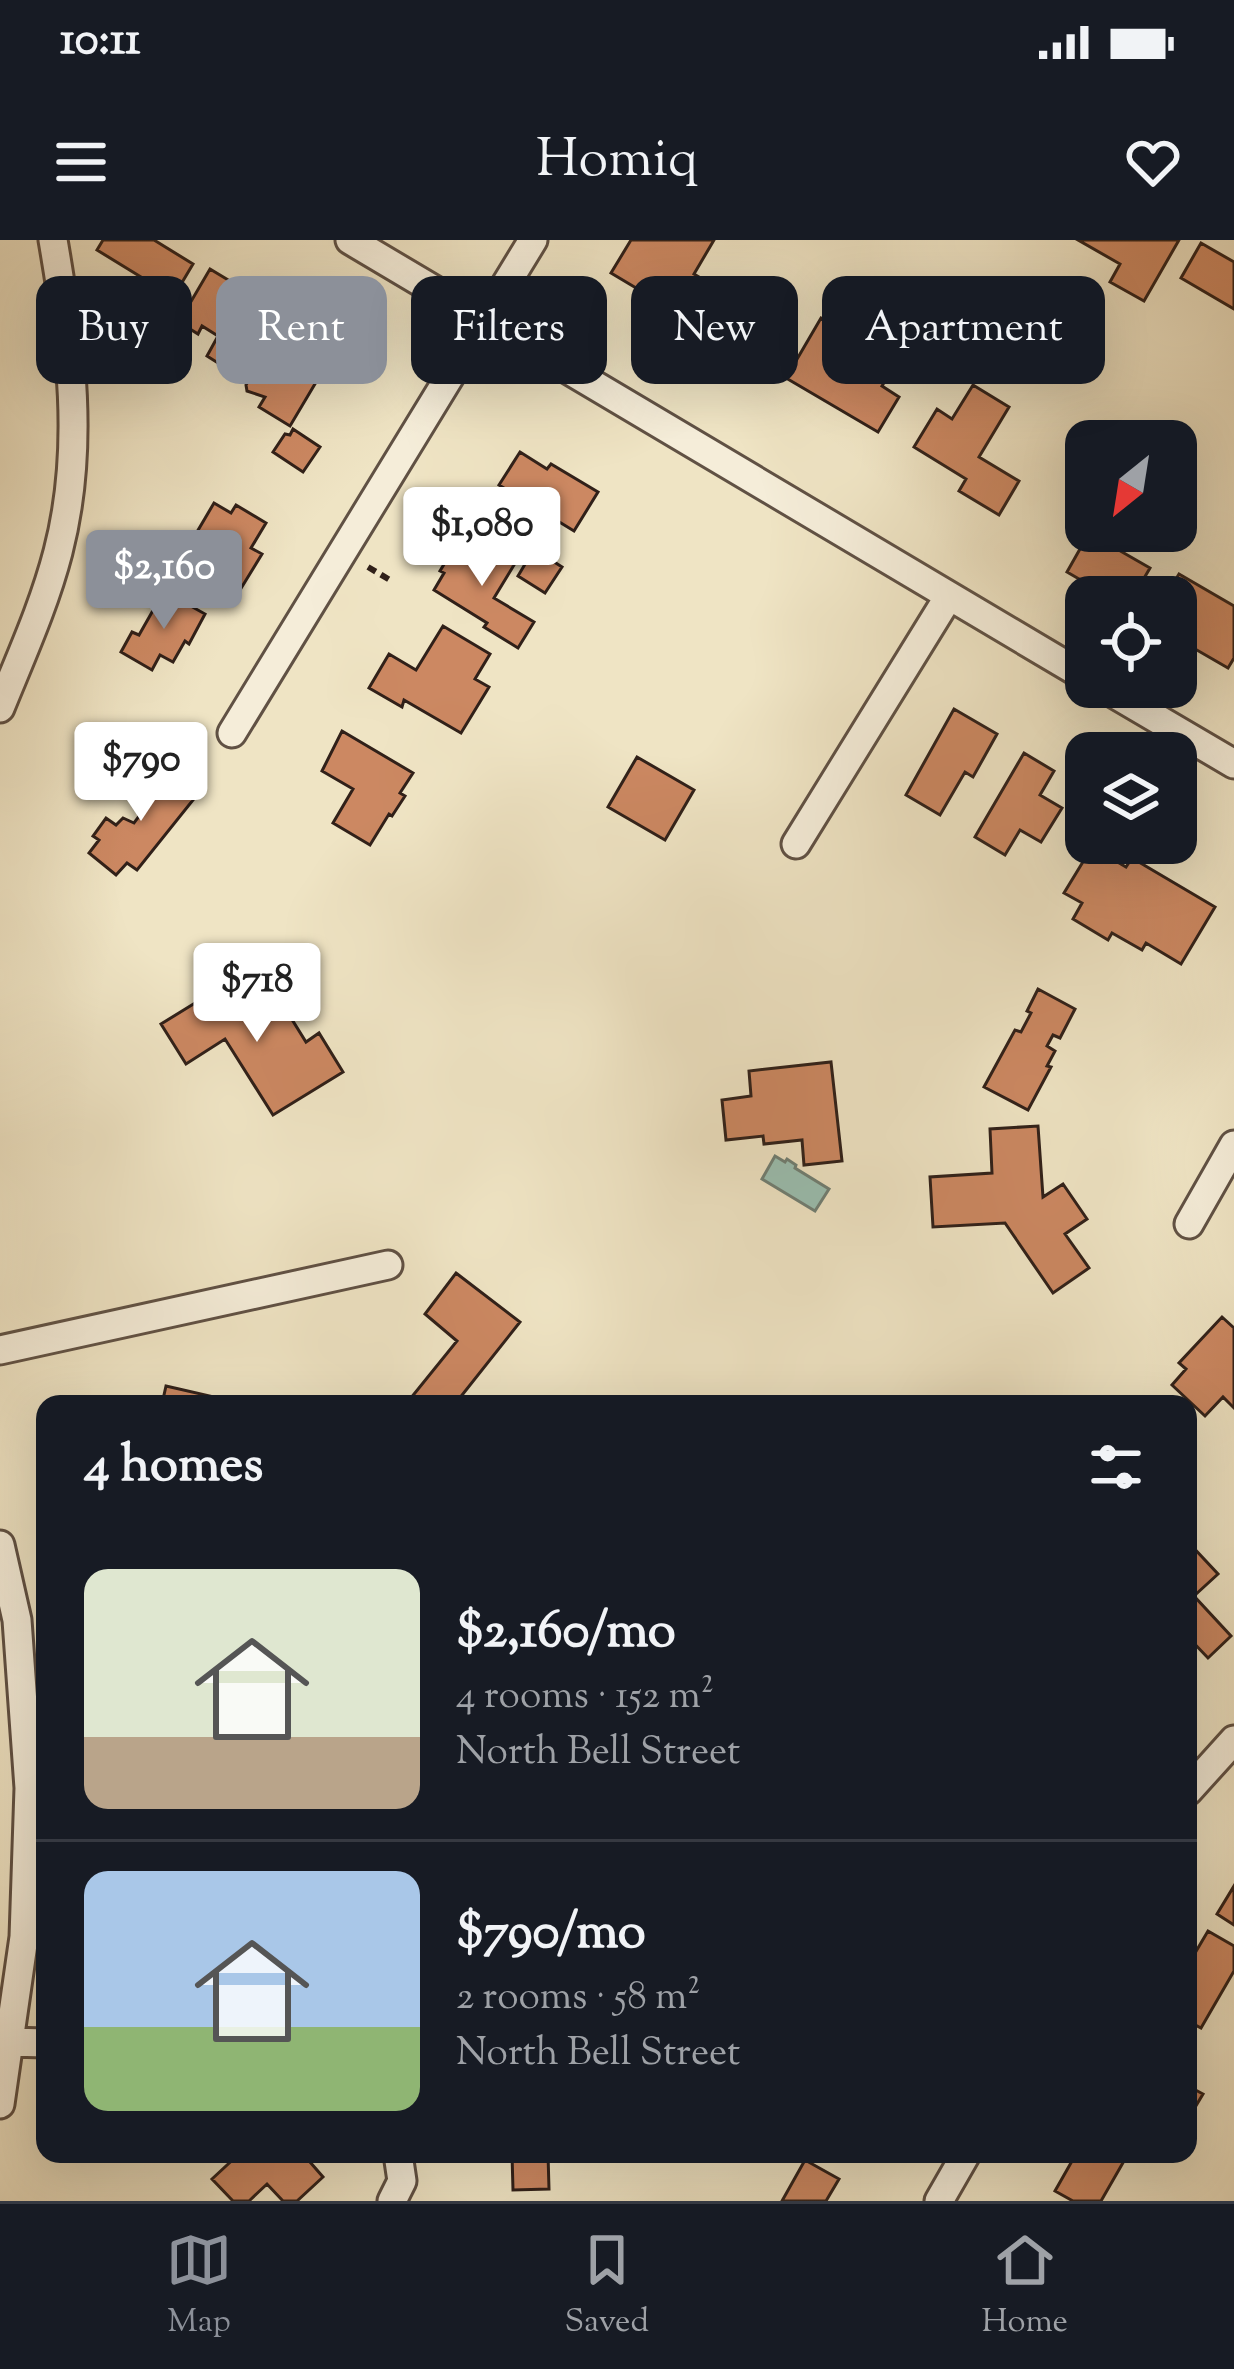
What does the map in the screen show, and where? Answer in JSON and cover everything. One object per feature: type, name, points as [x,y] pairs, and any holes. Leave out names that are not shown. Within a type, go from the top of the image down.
[{"type":"street","points":[[0,708],[47,589],[71,472],[71,354],[53,240]]},
{"type":"street","points":[[350,240],[411,277]]},
{"type":"street","points":[[511,276],[533,240]]},
{"type":"street","points":[[232,733],[445,384]]},
{"type":"street","points":[[591,384],[1065,665]]},
{"type":"street","points":[[796,844],[949,596]]},
{"type":"street","points":[[1139,708],[1234,764]]},
{"type":"street","points":[[1189,1224],[1234,1145]]},
{"type":"street","points":[[0,1350],[388,1265]]},
{"type":"street","points":[[0,1545],[17,1620],[29,1788],[24,1937],[0,2104]]},
{"type":"street","points":[[1197,1781],[1234,1740]]},
{"type":"street","points":[[10,2042],[36,2043]]},
{"type":"street","points":[[392,2201],[401,2181],[399,2163]]},
{"type":"street","points":[[939,2201],[961,2163]]},
{"type":"shaded area","points":[[775,1156],[787,1159],[829,1189],[815,1211],[762,1179]]},
{"type":"building","points":[[103,240],[154,240],[193,264],[186,276],[139,276],[97,250]]},
{"type":"building","points":[[631,240],[714,240],[694,274],[697,276],[631,276],[631,285],[611,273]]},
{"type":"building","points":[[1078,240],[1179,240],[1144,301],[1110,282],[1120,264]]},
{"type":"building","points":[[1201,243],[1234,262],[1234,309],[1181,278]]},
{"type":"building","points":[[210,269],[222,276],[216,276],[216,335],[202,326],[198,334],[192,330],[192,300]]},
{"type":"building","points":[[822,319],[822,384],[883,384],[899,397],[878,432],[796,384],[798,357]]},
{"type":"building","points":[[216,340],[216,362],[207,356]]},
{"type":"building","points":[[315,384],[290,426],[259,407],[265,397],[247,391],[246,385]]},
{"type":"building","points":[[973,385],[1009,407],[979,457],[1019,481],[999,515],[959,491],[966,479],[914,447],[937,409],[952,419]]},
{"type":"building","points":[[293,429],[320,447],[303,472],[273,452]]},
{"type":"building","points":[[520,452],[598,492],[574,531],[499,485]]},
{"type":"building","points":[[214,503],[231,513],[236,505],[266,523],[251,548],[262,554],[240,590],[226,581],[215,599],[181,578],[194,555],[187,549]]},
{"type":"building","points":[[466,535],[514,565],[494,598],[534,622],[518,648],[434,590],[444,573],[440,571]]},
{"type":"building","points":[[534,549],[562,567],[545,593],[518,576]]},
{"type":"building","points":[[1078,552],[1122,552],[1150,568],[1145,576],[1074,576],[1067,572]]},
{"type":"building","points":[[1197,584],[1234,606],[1234,658],[1228,668],[1197,650]]},
{"type":"building","points":[[164,591],[205,614],[173,662],[160,655],[152,670],[121,652],[132,632],[139,635]]},
{"type":"building","points":[[443,626],[490,654],[475,679],[489,687],[461,733],[404,700],[402,707],[369,688],[389,654],[416,670]]},
{"type":"building","points":[[954,709],[997,734],[973,777],[965,772],[940,815],[906,795]]},
{"type":"building","points":[[342,731],[413,773],[400,793],[405,796],[370,845],[333,823],[353,789],[322,771]]},
{"type":"building","points":[[1024,753],[1054,771],[1040,795],[1062,808],[1041,842],[1020,830],[1005,855],[975,837]]},
{"type":"building","points":[[637,757],[694,790],[665,840],[608,807]]},
{"type":"building","points":[[152,767],[193,800],[137,870],[127,863],[116,875],[89,853],[99,840],[93,836],[106,818],[116,825],[123,818],[134,823],[146,807],[140,808],[131,794]]},
{"type":"building","points":[[1082,864],[1142,864],[1215,907],[1181,964],[1146,943],[1142,950],[1112,933],[1108,940],[1073,919],[1082,903],[1064,893]]},
{"type":"building","points":[[221,987],[236,1012],[273,989],[306,1042],[319,1033],[343,1072],[273,1115],[225,1039],[186,1064],[161,1024]]},
{"type":"building","points":[[1038,989],[1075,1009],[1060,1038],[1053,1035],[1047,1046],[1055,1051],[1047,1066],[1051,1067],[1028,1110],[984,1087],[1015,1030],[1021,1032]]},
{"type":"building","points":[[831,1062],[842,1161],[804,1165],[802,1140],[764,1144],[763,1136],[726,1140],[722,1100],[751,1096],[749,1071]]},
{"type":"building","points":[[1038,1126],[1043,1197],[1063,1184],[1087,1219],[1065,1234],[1089,1268],[1053,1293],[1005,1223],[933,1227],[930,1177],[992,1173],[990,1129]]},
{"type":"building","points":[[456,1273],[520,1322],[462,1395],[413,1395],[457,1341],[425,1314]]},
{"type":"building","points":[[1222,1317],[1234,1328],[1234,1408],[1223,1397],[1205,1416],[1197,1408],[1197,1395],[1183,1395],[1172,1385],[1186,1369],[1179,1363]]},
{"type":"building","points":[[166,1386],[206,1395],[164,1395]]},
{"type":"building","points":[[1197,1552],[1218,1574],[1197,1593]]},
{"type":"building","points":[[1197,1599],[1231,1636],[1208,1658],[1197,1646]]},
{"type":"building","points":[[1234,1886],[1234,1925],[1217,1914]]},
{"type":"building","points":[[1208,1931],[1234,1946],[1234,1971],[1201,2028],[1197,2026],[1197,1950]]},
{"type":"building","points":[[229,2163],[311,2163],[323,2177],[297,2201],[283,2201],[267,2184],[249,2201],[233,2201],[212,2179]]},
{"type":"building","points":[[512,2163],[548,2163],[549,2189],[513,2190]]},
{"type":"building","points":[[803,2163],[839,2179],[826,2201],[782,2201]]},
{"type":"building","points":[[1071,2163],[1123,2163],[1101,2201],[1073,2201],[1055,2191]]}]
